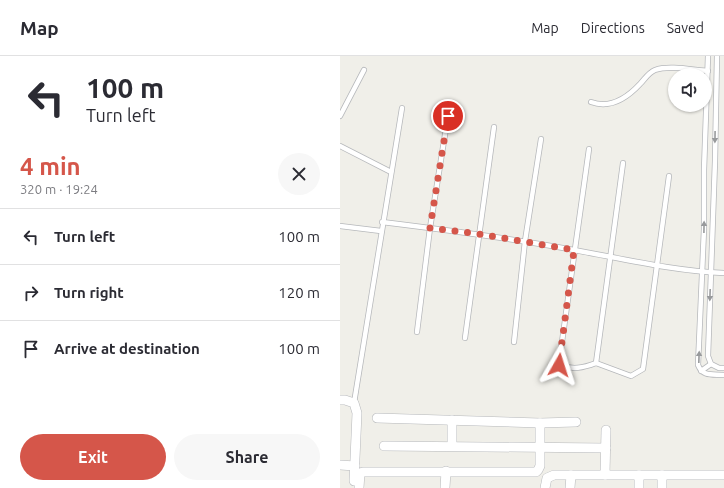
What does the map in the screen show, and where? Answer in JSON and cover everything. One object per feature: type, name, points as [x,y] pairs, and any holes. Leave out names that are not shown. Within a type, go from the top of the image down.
[{"type":"street","points":[[340,400],[354,403],[357,413],[354,488]]},
{"type":"street","points":[[377,418],[540,423],[576,422]]},
{"type":"street","points":[[452,420],[452,446]]},
{"type":"street","points":[[538,470],[540,423]]},
{"type":"street","points":[[605,475],[606,430]]},
{"type":"street","points":[[384,446],[606,448]]},
{"type":"street","points":[[340,465],[355,466]]},
{"type":"street","points":[[359,488],[359,476],[360,473],[363,472],[446,471],[532,473],[538,470]]},
{"type":"street","points":[[538,470],[547,478]]},
{"type":"street","points":[[445,488],[446,471]]},
{"type":"street","points":[[547,478],[554,475],[724,475]]},
{"type":"street","points":[[570,488],[571,475]]},
{"type":"street","points":[[639,475],[639,488]]},
{"type":"street","points":[[662,475],[662,488]]},
{"type":"street","points":[[545,488],[547,478]]},
{"type":"lane","points":[[708,56],[708,68]]},
{"type":"lane","points":[[717,56],[708,356],[711,364],[719,368],[724,368]]},
{"type":"lane","points":[[591,102],[603,105],[616,102],[632,92],[648,74],[655,70],[668,69]]},
{"type":"lane","points":[[340,116],[364,70]]},
{"type":"lane","points":[[354,403],[382,222],[402,108]]},
{"type":"lane","points":[[706,112],[704,229],[698,365],[701,371],[705,374],[724,375]]},
{"type":"lane","points":[[417,332],[430,228],[448,116]]},
{"type":"lane","points":[[706,118],[715,119]]},
{"type":"lane","points":[[465,338],[494,127]]},
{"type":"lane","points":[[514,342],[525,241],[541,139]]},
{"type":"lane","points":[[340,146],[391,172]]},
{"type":"lane","points":[[589,149],[559,365],[567,368],[582,368],[596,363],[631,376],[643,369],[669,176]]},
{"type":"lane","points":[[596,363],[623,163]]},
{"type":"lane","points":[[382,222],[479,234],[656,265],[702,272],[724,273]]},
{"type":"lane","points":[[340,226],[381,231]]},
{"type":"lane","points":[[701,371],[711,364]]},
{"type":"route","points":[[448,116],[430,228],[479,234],[574,250],[559,365]]}]
